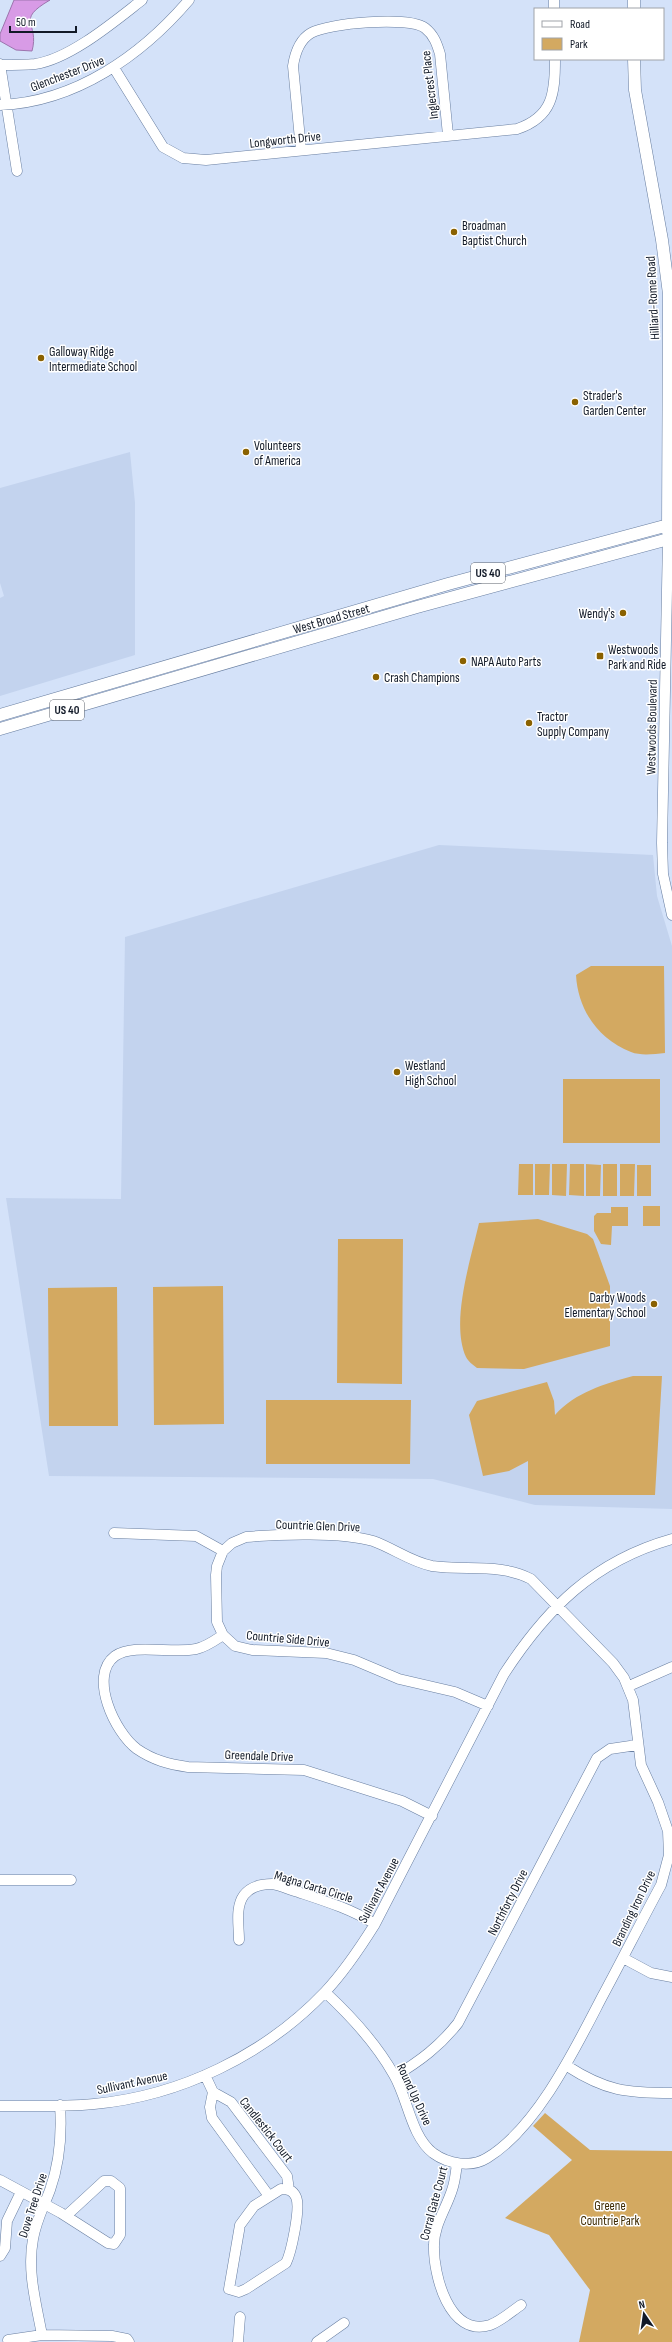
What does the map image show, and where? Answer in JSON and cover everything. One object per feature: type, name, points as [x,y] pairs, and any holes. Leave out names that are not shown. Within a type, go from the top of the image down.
[{"type":"main road","name":"Hilliard-Rome Road","points":[[634,60],[635,90],[662,240],[668,294],[670,538]]},
{"type":"main road","name":"West Broad Street","points":[[0,715],[448,584],[670,524]]},
{"type":"main road","name":"West Broad Street","points":[[0,729],[409,609],[670,538]]},
{"type":"street","points":[[17,170],[3,105],[1,64],[36,64],[56,56],[92,39],[142,0]]},
{"type":"street","name":"Glenchester Drive","points":[[3,105],[51,96],[114,68],[145,45],[173,19],[190,0]]},
{"type":"street","name":"Inglecrest Place","points":[[301,150],[293,66],[298,48],[311,33],[330,27],[397,21],[417,24],[425,28],[436,42],[440,54],[448,135]]},
{"type":"street","name":"Longworth Drive","points":[[114,68],[163,147],[183,158],[206,160],[448,135],[506,131],[527,125],[535,120],[550,103],[553,93],[554,60]]},
{"type":"street","name":"Westwoods Boulevard","points":[[670,538],[662,842],[663,874],[672,915]]},
{"type":"street","points":[[114,1533],[196,1536],[224,1551]]},
{"type":"street","name":"Countrie Glen Drive","points":[[223,1635],[215,1613],[216,1566],[224,1551],[238,1539],[261,1536],[360,1538],[374,1542],[430,1566],[516,1572],[531,1579],[557,1604]]},
{"type":"street","name":"Sullivant Avenue","points":[[0,2106],[95,2104],[141,2096],[205,2075],[240,2058],[295,2020],[325,1992],[352,1959],[375,1924],[504,1674],[520,1650],[557,1604],[606,1567],[651,1545],[672,1539]]},
{"type":"street","name":"Branding Iron Drive","points":[[457,2163],[478,2161],[487,2158],[501,2147],[532,2114],[566,2066],[661,1885],[670,1856],[665,1820],[645,1776],[637,1745],[636,1713],[628,1686],[613,1663],[557,1604]]},
{"type":"street","name":"Greendale Drive","points":[[223,1635],[209,1644],[197,1649],[132,1650],[116,1656],[109,1661],[103,1675],[108,1703],[114,1720],[123,1736],[135,1748],[152,1758],[163,1762],[188,1767],[304,1770],[402,1801],[432,1816]]},
{"type":"street","name":"Countrie Side Drive","points":[[223,1635],[235,1646],[252,1650],[326,1653],[354,1660],[399,1679],[455,1692],[488,1706]]},
{"type":"street","points":[[628,1686],[672,1667]]},
{"type":"street","name":"Northforty Drive","points":[[395,2076],[423,2060],[446,2039],[458,2023],[597,1758],[610,1749],[637,1745]]},
{"type":"street","points":[[0,1880],[71,1880]]},
{"type":"street","name":"Magna Carta Circle","points":[[240,1940],[238,1916],[240,1902],[249,1890],[260,1885],[273,1884],[334,1903],[375,1924]]},
{"type":"street","points":[[623,1958],[651,1973],[672,1977]]},
{"type":"street","name":"Round Up Drive","points":[[325,1992],[368,2036],[395,2076],[423,2141],[432,2152],[444,2160],[457,2163]]},
{"type":"street","points":[[566,2066],[589,2080],[621,2091],[672,2093]]},
{"type":"street","points":[[205,2075],[213,2092],[210,2107],[212,2118],[269,2196]]},
{"type":"street","name":"Candlestick Court","points":[[213,2092],[231,2102],[287,2176],[289,2190]]},
{"type":"street","name":"Dove Tree Drive","points":[[42,2335],[31,2278],[30,2257],[33,2238],[43,2204],[58,2166],[61,2139],[60,2105]]},
{"type":"street","name":"Corral Gate Court","points":[[457,2163],[452,2192],[439,2218],[434,2245],[438,2280],[447,2302],[451,2310],[464,2323],[483,2326],[491,2324],[521,2305]]},
{"type":"street","points":[[0,2180],[66,2216],[108,2244],[114,2244],[120,2235],[120,2188],[117,2183],[104,2181],[66,2216]]},
{"type":"street","name":"Candlestick Court","points":[[281,2189],[289,2190],[293,2193],[298,2203],[286,2263],[246,2289],[239,2292],[229,2289],[240,2225],[247,2213],[269,2196],[281,2189]]},
{"type":"street","points":[[0,2256],[5,2248],[7,2221],[21,2192]]},
{"type":"street","points":[[238,2342],[240,2317]]},
{"type":"street","points":[[317,2342],[344,2323]]},
{"type":"street","points":[[5,2340],[42,2335],[96,2340],[112,2336],[127,2339],[129,2342]]},
{"type":"shaded area","points":[[14,0],[50,0],[39,7],[33,13],[31,18],[30,22],[34,41],[32,51],[16,50],[0,41],[0,34]]},
{"type":"shaded area","points":[[130,452],[135,503],[135,655],[0,696],[0,598],[4,596],[0,583],[0,488]]},
{"type":"shaded area","name":"Westland High School","points":[[439,845],[653,855],[657,896],[672,946],[672,1509],[535,1505],[433,1479],[49,1476],[6,1198],[121,1199],[125,937]]},
{"type":"green space","points":[[591,966],[664,966],[665,1053],[643,1054],[631,1052],[609,1039],[592,1022],[581,1000],[576,975]]},
{"type":"green space","points":[[563,1079],[660,1079],[660,1143],[563,1143]]},
{"type":"green space","points":[[519,1164],[533,1164],[533,1195],[518,1195]]},
{"type":"green space","points":[[535,1164],[550,1164],[549,1195],[535,1195]]},
{"type":"green space","points":[[552,1164],[567,1164],[566,1196],[552,1195]]},
{"type":"green space","points":[[570,1164],[584,1164],[584,1196],[569,1195]]},
{"type":"green space","points":[[586,1164],[601,1165],[600,1196],[586,1196]]},
{"type":"green space","points":[[603,1164],[617,1164],[617,1196],[603,1196]]},
{"type":"green space","points":[[620,1164],[635,1164],[634,1196],[620,1196]]},
{"type":"green space","points":[[637,1165],[651,1165],[651,1196],[637,1196]]},
{"type":"green space","points":[[643,1206],[660,1206],[660,1226],[643,1226]]},
{"type":"green space","points":[[611,1207],[628,1207],[628,1226],[612,1226],[611,1245],[601,1244],[594,1231],[594,1216],[597,1213],[611,1213]]},
{"type":"green space","points":[[538,1219],[587,1234],[593,1239],[610,1286],[610,1346],[524,1369],[477,1368],[466,1357],[462,1343],[460,1326],[467,1272],[479,1223]]},
{"type":"green space","points":[[338,1239],[403,1239],[402,1384],[337,1383]]},
{"type":"green space","points":[[223,1286],[224,1424],[154,1425],[153,1287]]},
{"type":"green space","points":[[117,1287],[118,1426],[49,1426],[48,1288]]},
{"type":"green space","points":[[633,1376],[662,1376],[655,1495],[528,1495],[528,1461],[509,1471],[483,1476],[469,1415],[477,1401],[547,1382],[554,1401],[555,1415],[572,1400],[591,1390]]},
{"type":"green space","points":[[266,1400],[411,1400],[410,1464],[266,1464]]},
{"type":"green space","name":"Greene Countrie Park","points":[[545,2113],[590,2150],[672,2151],[672,2342],[579,2342],[590,2290],[549,2235],[505,2218],[572,2160],[533,2126]]},
{"type":"place","name":"Broadman Baptist Church","points":[[454,232]]},
{"type":"place","name":"Galloway Ridge Intermediate School","points":[[41,358]]},
{"type":"place","name":"Strader's Garden Center","points":[[575,402]]},
{"type":"place","name":"Volunteers of America","points":[[246,452]]},
{"type":"place","name":"Wendy's","points":[[623,613]]},
{"type":"place","name":"Westwoods Park and Ride","points":[[600,656]]},
{"type":"place","name":"NAPA Auto Parts","points":[[463,661]]},
{"type":"place","name":"Crash Champions","points":[[376,677]]},
{"type":"place","name":"Tractor Supply Company","points":[[529,723]]},
{"type":"place","name":"Westland High School","points":[[397,1072]]},
{"type":"place","name":"Darby Woods Elementary School","points":[[654,1304]]}]
